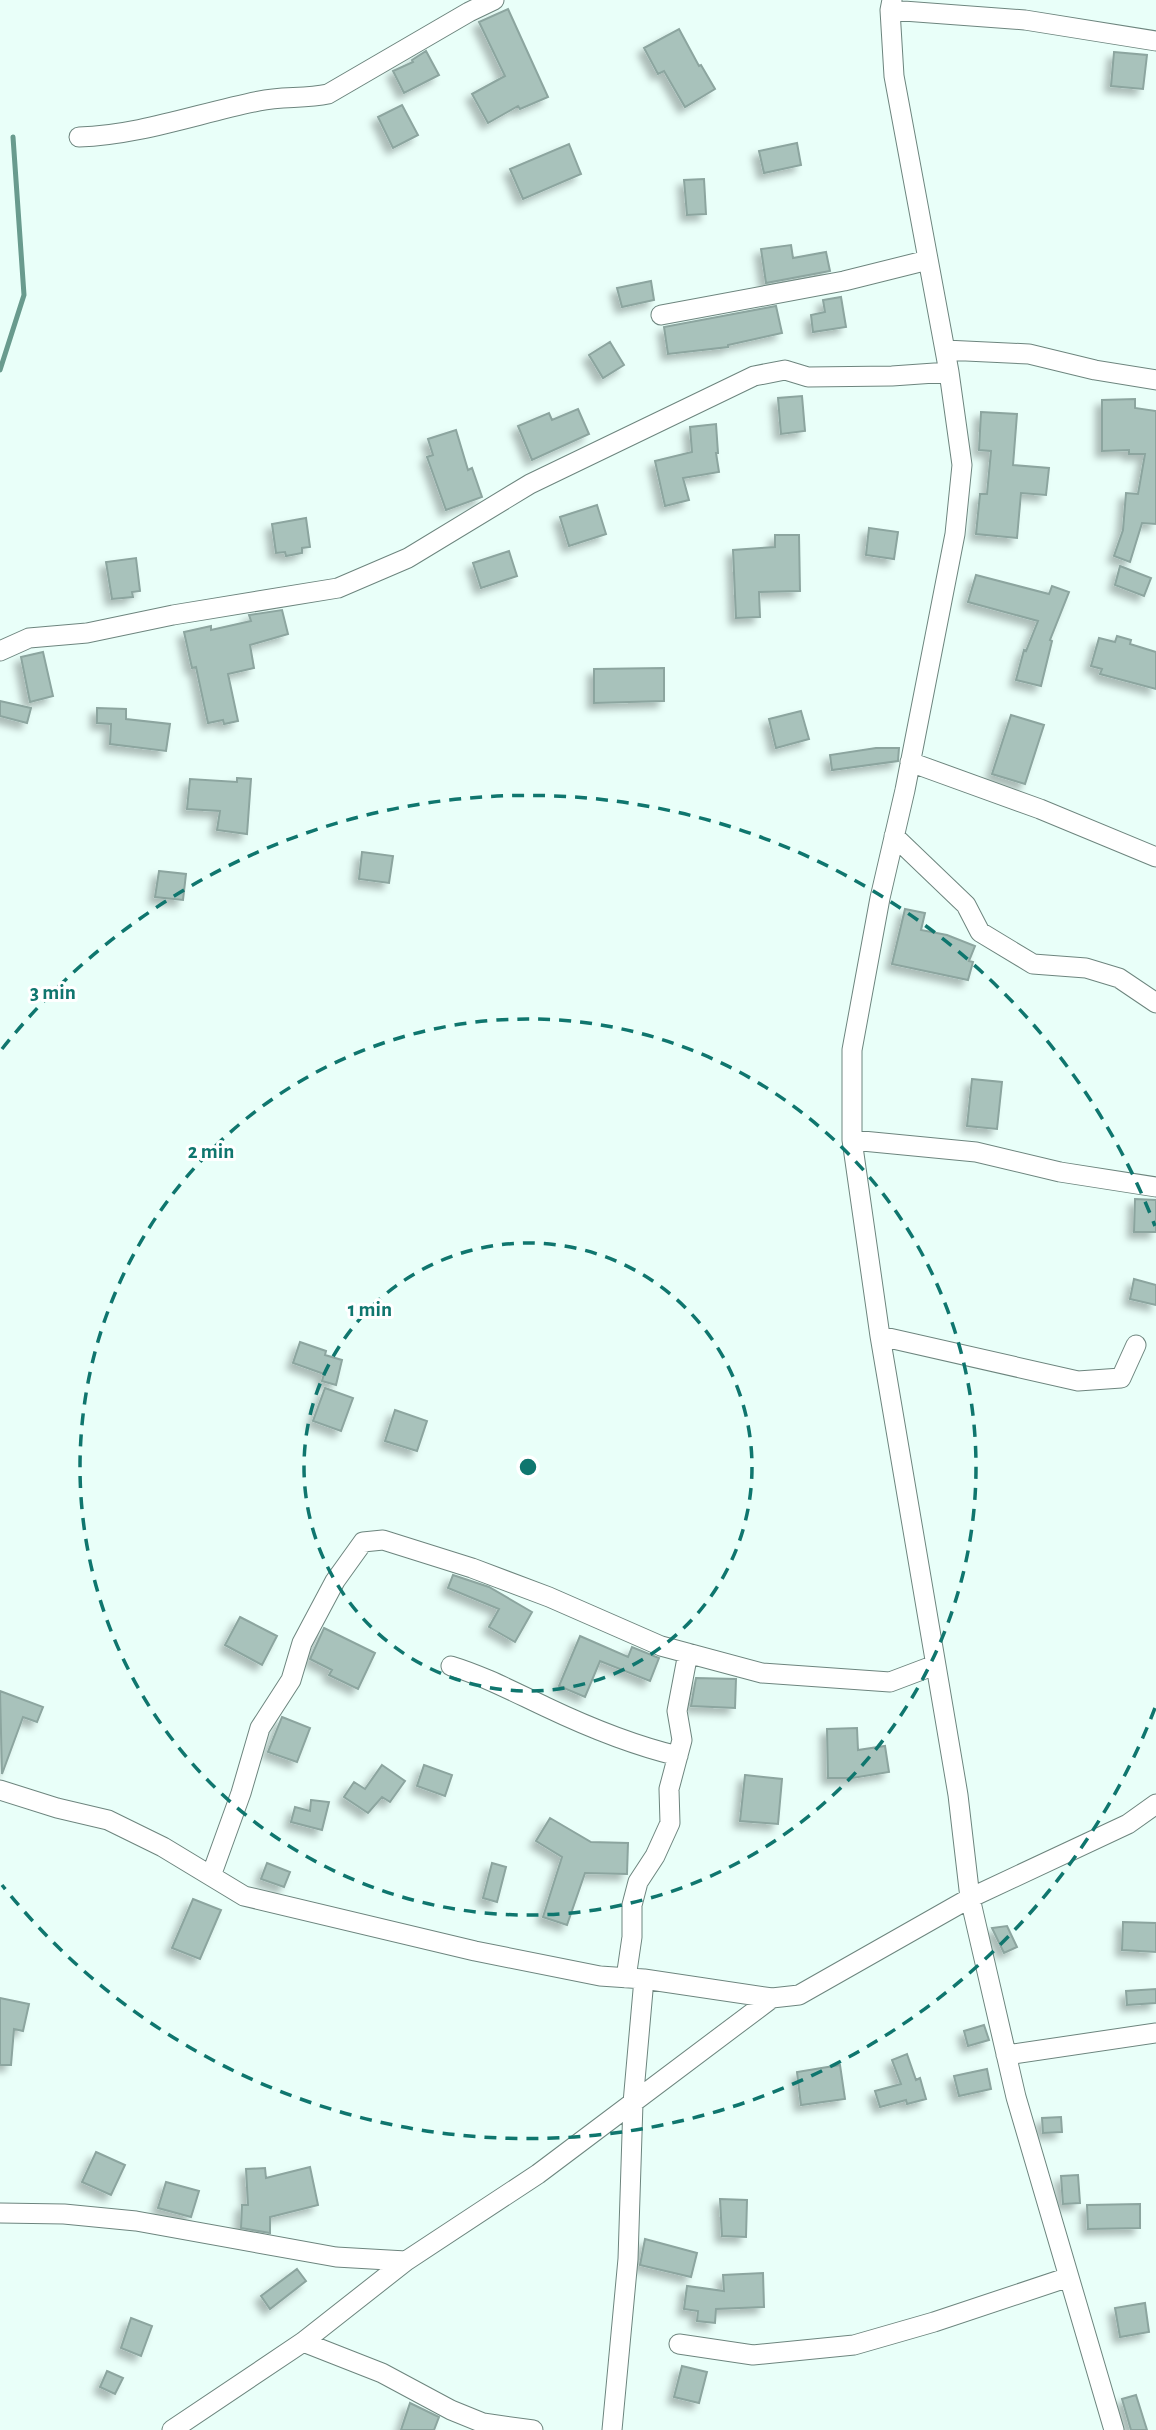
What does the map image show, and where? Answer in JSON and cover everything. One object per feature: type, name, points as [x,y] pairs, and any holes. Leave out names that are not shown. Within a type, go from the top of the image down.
[{"type":"street","points":[[79,137],[110,136],[269,99],[328,94],[468,12],[494,0]]},
{"type":"street","points":[[1114,2430],[1016,2097],[970,1898],[958,1795],[880,1336],[852,1140],[852,1050],[955,534],[962,465],[949,372],[894,76],[891,5],[1025,20],[1156,41]]},
{"type":"street","points":[[661,315],[844,281],[928,260]]},
{"type":"street","points":[[945,350],[1030,354],[1095,370],[1156,380]]},
{"type":"street","points":[[0,651],[29,638],[87,633],[173,615],[338,588],[408,558],[530,484],[754,376],[785,370],[808,377],[949,372]]},
{"type":"street","points":[[910,762],[1041,809],[1156,857]]},
{"type":"street","points":[[894,836],[966,905],[980,932],[1033,964],[1086,968],[1119,978],[1156,1003]]},
{"type":"street","points":[[852,1140],[976,1152],[1060,1172],[1156,1187]]},
{"type":"street","points":[[880,1336],[1078,1381],[1121,1378],[1136,1345]]},
{"type":"street","points":[[211,1875],[241,1793],[260,1728],[291,1680],[302,1643],[335,1581],[363,1542],[383,1540],[471,1568],[549,1597],[661,1646],[762,1673],[890,1682],[935,1665]]},
{"type":"street","points":[[611,2430],[628,2259],[635,1979],[632,1905],[638,1882],[655,1856],[670,1823],[669,1788],[682,1740],[677,1712],[688,1653]]},
{"type":"street","points":[[451,1666],[479,1675],[546,1708],[610,1735],[678,1756]]},
{"type":"street","points":[[0,1790],[108,1820],[163,1847],[244,1896],[475,1951],[600,1976],[772,1998],[809,1990],[970,1898],[1128,1824],[1156,1804]]},
{"type":"street","points":[[172,2430],[303,2342],[406,2261],[538,2174],[772,1998]]},
{"type":"street","points":[[1006,2055],[1156,2033]]},
{"type":"street","points":[[0,2213],[64,2214],[136,2221],[336,2257],[406,2261]]},
{"type":"street","points":[[679,2344],[753,2355],[854,2345],[934,2322],[1069,2277]]},
{"type":"street","points":[[303,2342],[382,2373],[451,2410],[483,2423],[533,2430]]},
{"type":"building","points":[[508,9],[548,97],[520,109],[518,106],[488,123],[472,94],[505,76],[479,22]]},
{"type":"building","points":[[679,29],[715,89],[685,107],[664,71],[658,74],[644,48]]},
{"type":"building","points":[[426,51],[439,75],[404,93],[393,71],[413,62],[412,60]]},
{"type":"building","points":[[1114,52],[1147,55],[1143,89],[1111,86]]},
{"type":"building","points":[[402,105],[418,135],[393,148],[378,117]]},
{"type":"building","points":[[797,143],[801,165],[764,173],[759,151]]},
{"type":"building","points":[[569,144],[581,174],[523,199],[510,169]]},
{"type":"building","points":[[704,179],[706,214],[687,215],[684,180]]},
{"type":"building","points":[[791,245],[793,258],[826,252],[830,271],[766,283],[761,249]]},
{"type":"building","points":[[651,281],[654,300],[622,307],[617,288]]},
{"type":"building","points":[[841,297],[846,327],[813,332],[811,315],[825,312],[823,300]]},
{"type":"building","points":[[776,306],[782,333],[728,347],[668,354],[664,327]]},
{"type":"building","points":[[610,342],[624,365],[603,378],[589,355]]},
{"type":"building","points":[[802,396],[805,431],[781,434],[778,398]]},
{"type":"building","points":[[1135,399],[1135,408],[1156,411],[1156,524],[1142,523],[1130,562],[1114,556],[1123,530],[1126,493],[1138,494],[1145,454],[1129,454],[1129,450],[1102,451],[1102,400]]},
{"type":"building","points":[[578,409],[589,434],[532,460],[518,426],[549,413],[552,420]]},
{"type":"building","points":[[981,412],[1017,414],[1013,465],[1049,468],[1046,495],[1021,493],[1017,538],[976,534],[980,494],[987,494],[991,451],[979,450]]},
{"type":"building","points":[[716,424],[719,472],[683,478],[689,500],[665,506],[655,461],[692,452],[690,427]]},
{"type":"building","points":[[456,430],[468,470],[472,468],[482,497],[446,510],[427,457],[433,455],[428,439]]},
{"type":"building","points":[[597,505],[606,534],[569,546],[560,517]]},
{"type":"building","points":[[306,518],[310,547],[302,548],[302,553],[286,556],[285,552],[276,553],[272,524]]},
{"type":"building","points":[[869,528],[898,532],[894,559],[866,555]]},
{"type":"building","points":[[775,535],[799,535],[800,591],[759,592],[760,617],[736,618],[733,550],[775,547]]},
{"type":"building","points":[[509,551],[517,576],[481,588],[473,563]]},
{"type":"building","points":[[136,558],[140,591],[132,592],[133,597],[112,599],[106,562]]},
{"type":"building","points":[[1120,566],[1151,578],[1144,596],[1115,585]]},
{"type":"building","points":[[976,575],[1049,594],[1052,586],[1069,592],[1050,640],[1052,641],[1041,686],[1016,680],[1024,650],[1026,651],[1038,621],[968,602]]},
{"type":"building","points":[[282,610],[288,634],[250,645],[254,668],[228,674],[238,721],[208,723],[196,667],[192,668],[184,632],[211,626],[211,630],[251,621],[249,615]]},
{"type":"building","points":[[1117,636],[1131,640],[1130,644],[1156,652],[1156,689],[1100,674],[1102,669],[1091,666],[1099,638],[1115,642]]},
{"type":"building","points":[[43,652],[53,696],[30,702],[21,657]]},
{"type":"building","points":[[664,668],[664,701],[594,703],[594,669]]},
{"type":"building","points":[[0,701],[31,708],[27,723],[0,716]]},
{"type":"building","points":[[97,708],[126,709],[126,719],[170,724],[166,751],[110,744],[111,724],[97,723]]},
{"type":"building","points":[[801,711],[809,739],[776,748],[769,719]]},
{"type":"building","points":[[1011,715],[1044,725],[1025,784],[992,774]]},
{"type":"building","points":[[876,748],[899,748],[898,761],[832,770],[830,755]]},
{"type":"building","points":[[237,778],[251,779],[247,834],[217,830],[220,811],[187,809],[190,779],[237,782]]},
{"type":"building","points":[[362,852],[393,856],[389,883],[359,879]]},
{"type":"building","points":[[159,871],[186,874],[183,900],[155,897]]},
{"type":"building","points":[[905,909],[925,913],[921,930],[947,935],[975,946],[969,961],[973,962],[968,980],[892,964]]},
{"type":"building","points":[[972,1079],[1002,1082],[997,1129],[967,1126]]},
{"type":"building","points":[[1135,1199],[1156,1200],[1156,1232],[1134,1232]]},
{"type":"building","points":[[1134,1279],[1156,1285],[1156,1305],[1130,1299]]},
{"type":"building","points":[[300,1342],[326,1351],[325,1355],[342,1360],[336,1385],[322,1381],[324,1374],[293,1363]]},
{"type":"building","points":[[325,1388],[353,1398],[341,1431],[313,1421]]},
{"type":"building","points":[[395,1410],[427,1421],[417,1451],[385,1441]]},
{"type":"building","points":[[453,1575],[489,1587],[532,1612],[515,1642],[489,1627],[499,1609],[448,1588]]},
{"type":"building","points":[[240,1617],[277,1636],[262,1665],[225,1645]]},
{"type":"building","points":[[324,1628],[375,1653],[358,1689],[329,1675],[332,1670],[310,1659]]},
{"type":"building","points":[[580,1636],[628,1657],[632,1647],[659,1658],[650,1681],[600,1661],[585,1697],[559,1686]]},
{"type":"building","points":[[696,1678],[736,1679],[735,1708],[691,1706]]},
{"type":"building","points":[[0,1691],[43,1707],[37,1722],[23,1717],[2,1774]]},
{"type":"building","points":[[282,1717],[310,1728],[297,1762],[268,1752]]},
{"type":"building","points":[[857,1728],[858,1750],[885,1746],[889,1772],[852,1778],[828,1778],[827,1729]]},
{"type":"building","points":[[382,1765],[405,1781],[390,1802],[382,1797],[368,1813],[344,1797],[354,1782],[365,1789]]},
{"type":"building","points":[[424,1765],[452,1775],[445,1796],[417,1786]]},
{"type":"building","points":[[745,1775],[782,1779],[778,1824],[740,1821]]},
{"type":"building","points":[[311,1800],[329,1802],[322,1830],[291,1822],[295,1807],[310,1811]]},
{"type":"building","points":[[550,1818],[591,1842],[628,1843],[627,1874],[585,1873],[567,1925],[543,1917],[562,1857],[536,1841]]},
{"type":"building","points":[[267,1863],[290,1872],[284,1887],[261,1879]]},
{"type":"building","points":[[492,1863],[506,1867],[497,1902],[483,1898]]},
{"type":"building","points":[[193,1899],[221,1910],[200,1959],[172,1948]]},
{"type":"building","points":[[1123,1922],[1156,1923],[1156,1952],[1122,1950]]},
{"type":"building","points":[[1007,1926],[1017,1947],[1004,1953],[992,1928]]},
{"type":"building","points":[[1156,1989],[1156,2003],[1127,2005],[1126,1991]]},
{"type":"building","points":[[0,1998],[29,2004],[23,2031],[14,2029],[11,2065],[0,2065]]},
{"type":"building","points":[[984,2025],[989,2040],[968,2046],[964,2031]]},
{"type":"building","points":[[907,2054],[916,2080],[920,2078],[926,2099],[907,2104],[906,2100],[880,2107],[875,2091],[901,2084],[892,2060]]},
{"type":"building","points":[[840,2065],[845,2099],[801,2105],[797,2072]]},
{"type":"building","points":[[987,2069],[991,2089],[959,2096],[954,2076]]},
{"type":"building","points":[[1061,2117],[1062,2132],[1043,2133],[1042,2118]]},
{"type":"building","points":[[96,2152],[125,2165],[111,2195],[82,2182]]},
{"type":"building","points":[[310,2167],[318,2205],[270,2217],[270,2233],[241,2228],[242,2205],[248,2205],[246,2169],[265,2168],[266,2178]]},
{"type":"building","points":[[1078,2175],[1080,2203],[1063,2204],[1061,2176]]},
{"type":"building","points":[[166,2182],[199,2191],[191,2217],[158,2208]]},
{"type":"building","points":[[720,2199],[747,2200],[746,2237],[722,2236]]},
{"type":"building","points":[[1140,2204],[1140,2228],[1088,2229],[1087,2205]]},
{"type":"building","points":[[645,2239],[697,2253],[691,2277],[640,2265]]},
{"type":"building","points":[[297,2269],[306,2281],[270,2309],[261,2296]]},
{"type":"building","points":[[763,2273],[764,2307],[716,2309],[715,2323],[697,2321],[698,2311],[684,2309],[687,2286],[724,2291],[723,2275]]},
{"type":"building","points":[[1145,2303],[1149,2332],[1120,2337],[1115,2308]]},
{"type":"building","points":[[131,2318],[152,2326],[141,2356],[121,2348]]},
{"type":"building","points":[[682,2366],[707,2372],[699,2403],[674,2397]]},
{"type":"building","points":[[107,2371],[123,2378],[115,2394],[100,2387]]},
{"type":"building","points":[[1136,2395],[1147,2430],[1131,2430],[1122,2399]]},
{"type":"building","points":[[410,2403],[439,2417],[434,2430],[401,2430]]},
{"type":"waterway","points":[[0,370],[24,295],[13,137]]}]
